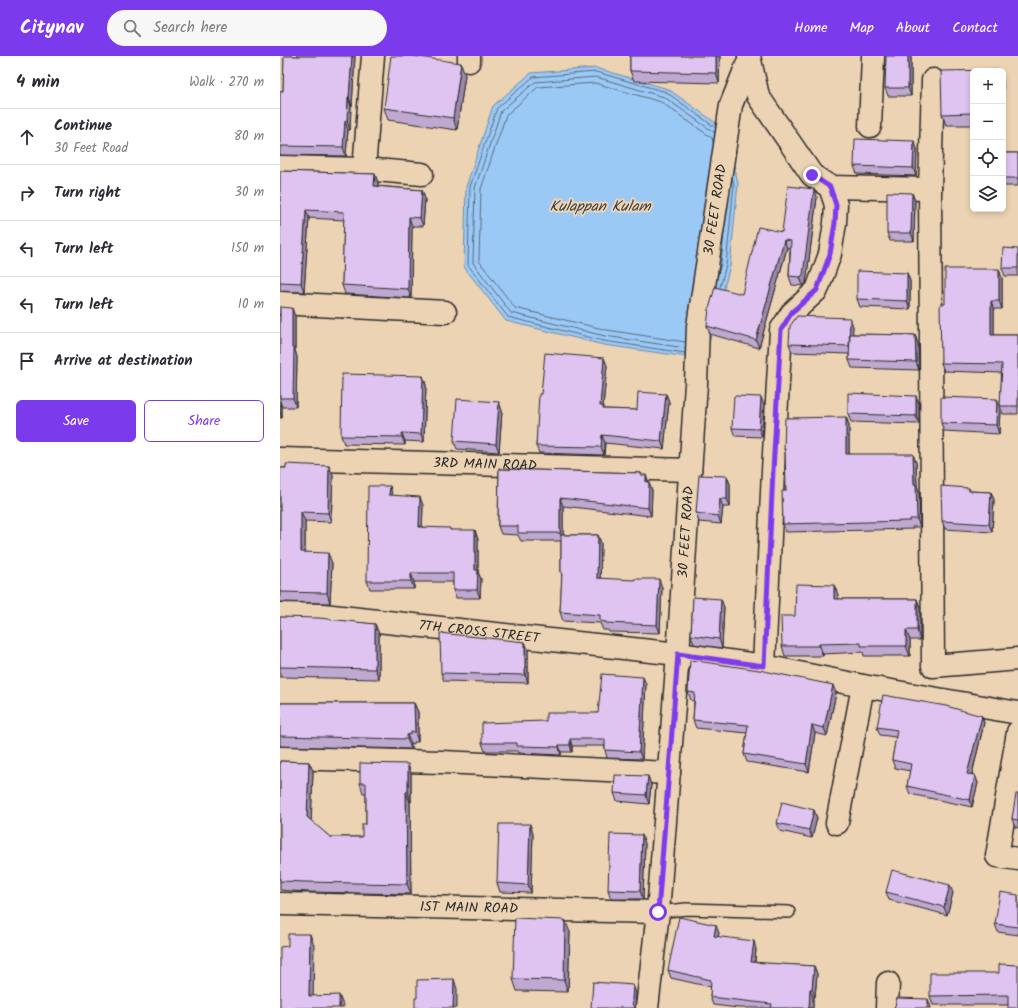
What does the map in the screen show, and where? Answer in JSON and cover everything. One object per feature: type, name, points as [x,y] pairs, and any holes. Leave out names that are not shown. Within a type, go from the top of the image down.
[{"type":"street","points":[[364,169],[373,56]]},
{"type":"street","points":[[870,126],[873,56]]},
{"type":"street","points":[[749,58],[758,96],[812,175],[830,187],[930,189]]},
{"type":"street","name":"30 FEET ROAD","points":[[647,1008],[658,912],[678,654],[696,384],[698,326],[731,105],[749,58]]},
{"type":"street","points":[[933,80],[930,189],[933,666],[1018,659]]},
{"type":"street","points":[[280,167],[364,169],[422,174]]},
{"type":"street","points":[[764,666],[772,479],[781,330],[792,312],[817,290],[830,254],[836,205],[830,187]]},
{"type":"street","points":[[280,303],[445,312]]},
{"type":"street","name":"3RD MAIN ROAD","points":[[280,459],[690,470]]},
{"type":"street","name":"7TH CROSS STREET","points":[[280,614],[323,615],[678,654],[764,666],[863,686],[1018,712]]},
{"type":"street","points":[[837,823],[863,686]]},
{"type":"street","points":[[1018,732],[997,856],[1018,859]]},
{"type":"street","points":[[280,758],[442,762],[669,773]]},
{"type":"street","name":"1ST MAIN ROAD","points":[[280,904],[658,912]]},
{"type":"street","points":[[887,1008],[888,983]]},
{"type":"lane","points":[[658,912],[686,909],[789,912]]},
{"type":"water","name":"Kulappan Kulam","points":[[596,68],[668,89],[726,130],[738,183],[730,266],[706,354],[688,357],[604,345],[506,321],[464,267],[466,187],[493,106],[531,73]]},
{"type":"building","points":[[284,56],[352,56],[347,121],[345,121],[343,147],[280,146],[280,91],[283,91]]},
{"type":"building","points":[[391,56],[412,56],[461,63],[453,118],[384,108]]},
{"type":"building","points":[[630,56],[716,56],[716,73],[630,71]]},
{"type":"building","points":[[886,56],[908,56],[908,88],[885,88]]},
{"type":"building","points":[[970,70],[970,113],[942,114],[941,71]]},
{"type":"building","points":[[855,139],[914,141],[913,168],[854,166]]},
{"type":"building","points":[[1006,153],[1018,153],[1018,178],[1006,178]]},
{"type":"building","points":[[280,171],[375,174],[374,186],[422,190],[420,218],[409,217],[408,289],[342,285],[344,212],[306,210],[301,283],[280,282]]},
{"type":"building","points":[[788,186],[814,189],[803,275],[800,277],[789,276],[791,241],[784,240],[756,340],[707,326],[709,309],[715,287],[742,294],[758,227],[782,232]]},
{"type":"building","points":[[887,192],[912,193],[911,233],[887,233]]},
{"type":"building","points":[[1003,248],[1018,249],[1018,268],[1002,268]]},
{"type":"building","points":[[945,269],[999,269],[999,301],[991,301],[991,335],[1018,335],[1018,406],[1000,406],[1002,364],[941,363],[940,304],[945,304]]},
{"type":"building","points":[[857,271],[907,273],[907,301],[857,299]]},
{"type":"building","points":[[280,307],[292,308],[292,348],[294,348],[293,398],[280,398]]},
{"type":"building","points":[[797,316],[850,318],[849,346],[789,344],[790,326]]},
{"type":"building","points":[[850,334],[915,335],[916,362],[849,360]]},
{"type":"building","points":[[545,353],[604,358],[600,406],[603,406],[603,409],[637,410],[638,392],[666,394],[661,441],[602,435],[601,447],[536,446],[539,394],[541,394]]},
{"type":"building","points":[[342,374],[423,376],[421,434],[402,433],[402,437],[341,436]]},
{"type":"building","points":[[848,393],[916,396],[916,416],[848,414]]},
{"type":"building","points":[[734,396],[761,397],[759,429],[732,428]]},
{"type":"building","points":[[941,397],[997,399],[996,425],[941,423]]},
{"type":"building","points":[[457,399],[499,402],[496,444],[454,441]]},
{"type":"building","points":[[846,417],[846,454],[913,454],[917,519],[910,519],[910,521],[783,524],[782,491],[786,491],[784,449],[785,418]]},
{"type":"building","points":[[286,464],[329,466],[328,513],[301,512],[301,552],[328,553],[327,593],[280,592],[280,468],[286,468]]},
{"type":"building","points":[[499,469],[641,473],[641,475],[646,475],[646,482],[649,482],[648,508],[560,498],[560,533],[518,533],[518,526],[498,526]]},
{"type":"building","points":[[699,475],[727,476],[727,499],[720,499],[718,516],[696,513]]},
{"type":"building","points":[[368,486],[390,486],[389,495],[420,497],[419,527],[450,528],[450,530],[475,530],[475,570],[478,570],[477,590],[453,590],[453,573],[411,573],[411,581],[367,581]]},
{"type":"building","points":[[941,486],[969,488],[969,491],[991,492],[989,524],[942,521]]},
{"type":"building","points":[[561,535],[598,535],[597,578],[634,580],[659,579],[657,625],[606,623],[600,621],[600,615],[560,612],[562,572]]},
{"type":"building","points":[[796,584],[834,585],[834,599],[917,599],[917,630],[906,630],[906,646],[861,646],[861,643],[819,644],[819,646],[782,646],[781,616],[795,616]]},
{"type":"building","points":[[693,597],[721,599],[719,639],[691,635]]},
{"type":"building","points":[[280,617],[319,618],[375,624],[375,669],[280,667]]},
{"type":"building","points":[[440,633],[525,642],[525,675],[441,673]]},
{"type":"building","points":[[690,660],[759,670],[833,685],[824,728],[812,725],[806,764],[744,754],[748,725],[693,720],[695,693],[688,692]]},
{"type":"building","points":[[602,674],[643,677],[639,752],[605,750],[605,739],[570,739],[570,745],[559,745],[559,747],[517,746],[517,743],[482,743],[482,723],[546,721],[546,713],[598,713]]},
{"type":"building","points":[[883,695],[946,706],[982,716],[967,774],[975,775],[970,800],[907,786],[911,764],[892,760],[897,730],[877,727]]},
{"type":"building","points":[[280,703],[414,703],[415,732],[411,732],[411,734],[407,735],[407,739],[280,736]]},
{"type":"building","points":[[280,761],[309,762],[307,817],[330,837],[362,837],[362,824],[366,824],[366,783],[360,783],[360,763],[408,764],[408,792],[406,792],[407,884],[280,881]]},
{"type":"building","points":[[615,775],[648,776],[646,795],[614,793]]},
{"type":"building","points":[[1016,794],[1018,794],[1018,820],[1012,819]]},
{"type":"building","points":[[782,802],[814,810],[809,830],[777,823]]},
{"type":"building","points":[[499,824],[530,824],[528,885],[497,883]]},
{"type":"building","points":[[610,834],[642,835],[640,891],[608,890]]},
{"type":"building","points":[[892,870],[950,885],[944,907],[886,892]]},
{"type":"building","points":[[1000,892],[1018,895],[1018,927],[995,924]]},
{"type":"building","points":[[679,917],[716,925],[714,936],[754,941],[751,962],[814,966],[812,989],[810,989],[809,1008],[771,1008],[772,1004],[710,997],[711,980],[668,970]]},
{"type":"building","points":[[515,918],[565,920],[564,980],[513,979]]},
{"type":"building","points":[[288,934],[310,934],[309,996],[339,995],[339,1008],[280,1008],[280,947],[288,946]]},
{"type":"building","points":[[999,964],[1018,965],[1018,1008],[1008,1008],[1008,995],[930,996],[930,973],[999,973]]},
{"type":"building","points":[[454,979],[453,1008],[415,1008],[415,998],[417,998],[417,980]]},
{"type":"building","points":[[593,982],[633,985],[632,1004],[635,1008],[591,1008]]},
{"type":"building","points":[[897,998],[928,999],[928,1008],[893,1008]]},
{"type":"route","points":[[658,912],[678,654],[764,666],[781,330],[792,312],[817,290],[830,254],[835,223],[836,205],[830,187],[812,175]]}]
